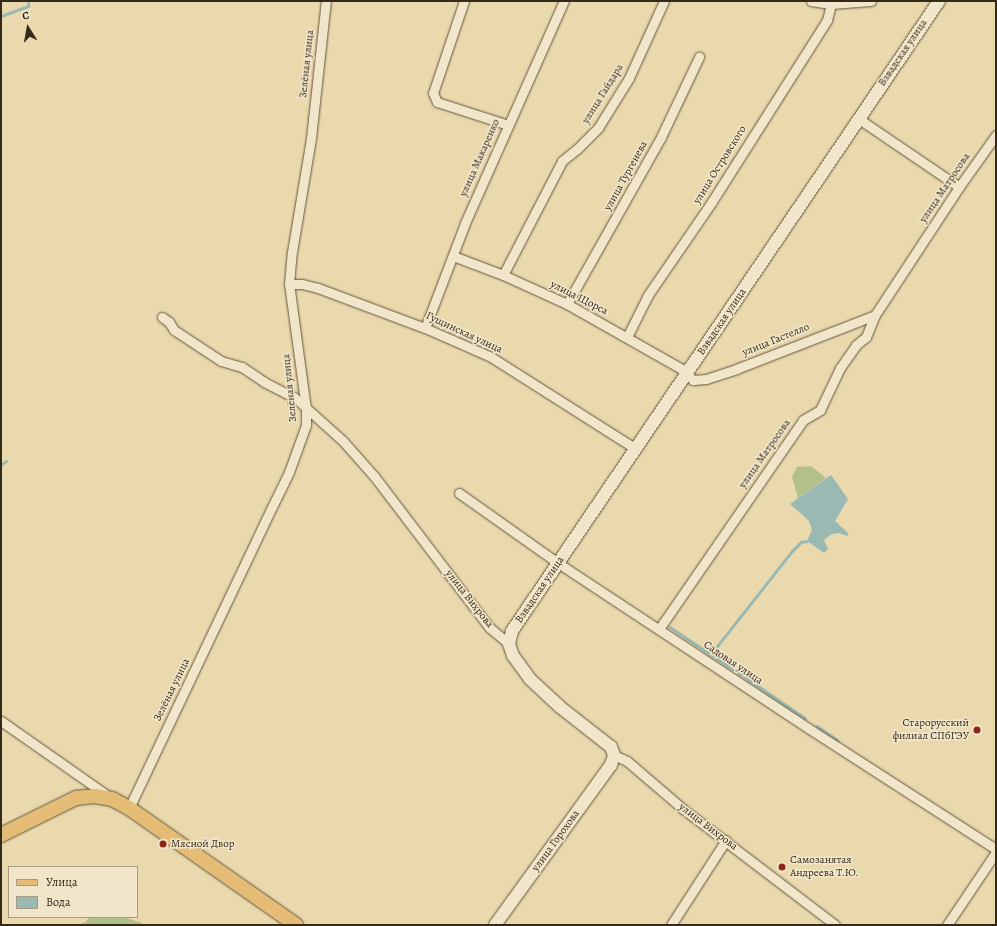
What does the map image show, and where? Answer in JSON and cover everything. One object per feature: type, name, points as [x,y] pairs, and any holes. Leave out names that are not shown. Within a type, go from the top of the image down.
[{"type":"main road","points":[[1,835],[76,798],[94,796],[112,799],[129,808],[296,925]]},
{"type":"street","name":"Зелёная улица","points":[[129,808],[289,472],[306,425],[306,408],[289,284],[292,252],[311,138],[326,1]]},
{"type":"street","points":[[464,1],[433,93],[437,102],[508,125]]},
{"type":"street","name":"улица Макаренко","points":[[425,328],[465,223],[564,1]]},
{"type":"street","name":"улица Гайдара","points":[[503,275],[562,161],[577,149],[598,128],[629,78],[664,1]]},
{"type":"street","points":[[811,1],[831,4],[871,1]]},
{"type":"street","name":"Взвадская улица","points":[[508,644],[512,631],[939,1]]},
{"type":"street","name":"улица Островского","points":[[627,336],[648,295],[711,203],[827,20],[831,4]]},
{"type":"street","name":"улица Тургенева","points":[[567,304],[661,137],[699,57]]},
{"type":"street","points":[[859,119],[959,188]]},
{"type":"street","name":"улица Матросова","points":[[660,629],[803,420],[820,410],[840,368],[856,345],[866,337],[875,315],[996,135]]},
{"type":"street","name":"улица Щорса","points":[[453,256],[503,275],[567,304],[627,336],[682,369],[687,374]]},
{"type":"street","name":"Гущинская улица","points":[[289,284],[302,284],[318,288],[425,328],[491,357],[636,449]]},
{"type":"street","name":"улица Гастелло","points":[[687,374],[693,380],[706,379],[875,315]]},
{"type":"street","name":"улица Вихрова","points":[[162,317],[169,322],[174,330],[221,361],[242,367],[264,382],[294,397],[343,441],[374,476],[490,628],[508,644],[513,656],[530,679],[560,707],[611,747],[614,755],[627,761],[683,809],[726,840],[835,925]]},
{"type":"street","name":"Садовая улица","points":[[459,493],[558,563],[808,728],[996,849]]},
{"type":"street","points":[[1,721],[112,799]]},
{"type":"street","name":"улица Горохова","points":[[495,925],[611,765],[614,755]]},
{"type":"street","points":[[672,925],[726,840]]},
{"type":"street","points":[[947,925],[996,852]]},
{"type":"green space","points":[[811,466],[826,478],[798,498],[792,477],[797,467]]},
{"type":"green space","points":[[89,918],[127,918],[142,923],[142,925],[79,925]]},
{"type":"water","points":[[831,475],[848,499],[835,521],[849,534],[847,536],[839,533],[832,534],[824,540],[828,549],[824,553],[807,541],[812,530],[809,521],[790,504]]},
{"type":"waterway","points":[[1,16],[28,6],[28,1]]},
{"type":"waterway","points":[[1,465],[6,461]]},
{"type":"waterway","points":[[711,654],[792,551],[801,542],[807,541]]},
{"type":"waterway","points":[[670,627],[733,669]]},
{"type":"waterway","points":[[739,673],[805,718]]},
{"type":"waterway","points":[[817,726],[838,740]]},
{"type":"place","name":"Старорусский филиал СПбГЭУ","points":[[977,730]]},
{"type":"place","name":"Мясной Двор","points":[[163,844]]},
{"type":"place","name":"Самозанятая Андреева Т.Ю.","points":[[782,867]]}]
